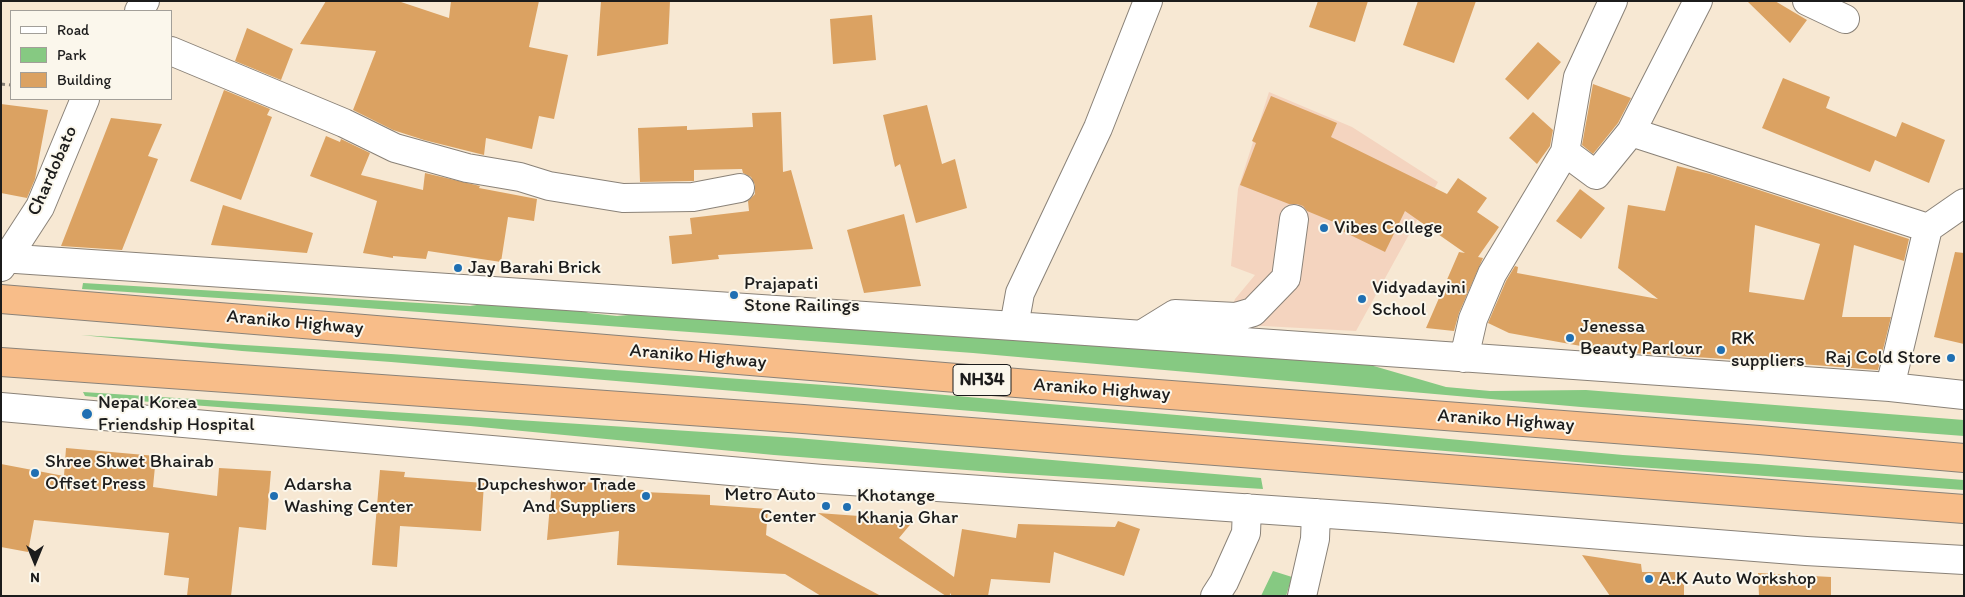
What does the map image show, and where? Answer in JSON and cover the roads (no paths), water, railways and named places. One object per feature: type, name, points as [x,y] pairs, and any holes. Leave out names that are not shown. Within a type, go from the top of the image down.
[{"type":"highway","name":"Araniko Highway","points":[[1,299],[1043,385],[1759,440],[1964,458]]},
{"type":"highway","points":[[1,362],[793,418],[1964,509]]},
{"type":"street","points":[[1014,326],[1020,294],[1098,128],[1148,1]]},
{"type":"street","points":[[1464,358],[1473,319],[1492,274],[1565,152],[1578,77],[1613,1]]},
{"type":"street","points":[[1565,152],[1596,175],[1631,132],[1698,1]]},
{"type":"street","points":[[1807,1],[1845,19]]},
{"type":"street","points":[[172,51],[344,123],[395,148],[467,168],[520,177],[549,186],[623,198],[693,197],[740,188]]},
{"type":"street","name":"Chardobato","points":[[3,261],[40,207],[85,100]]},
{"type":"street","points":[[1631,132],[1928,228]]},
{"type":"street","points":[[1890,387],[1928,228],[1964,203]]},
{"type":"street","points":[[1141,335],[1175,314],[1236,317],[1253,312],[1286,278],[1294,219]]},
{"type":"street","points":[[3,261],[1014,326],[1890,387],[1964,395]]},
{"type":"street","points":[[1,407],[822,479],[1316,513],[1806,551],[1964,560]]},
{"type":"street","points":[[1215,596],[1224,582],[1246,533],[1247,508]]},
{"type":"street","points":[[1302,596],[1315,539],[1316,513]]},
{"type":"place","name":"Vibes College","points":[[1324,228]]},
{"type":"place","name":"Jay Barahi Brick","points":[[458,268]]},
{"type":"place","name":"Prajapati Stone Railings","points":[[734,295]]},
{"type":"place","name":"Vidyadayini School","points":[[1362,299]]},
{"type":"place","name":"Jenessa Beauty Parlour","points":[[1570,338]]},
{"type":"place","name":"RK suppliers","points":[[1721,350]]},
{"type":"place","name":"Raj Cold Store","points":[[1951,358]]},
{"type":"place","name":"Nepal Korea Friendship Hospital","points":[[87,414]]},
{"type":"place","name":"Shree Shwet Bhairab Offset Press","points":[[35,473]]},
{"type":"place","name":"Adarsha Washing Center","points":[[274,496]]},
{"type":"place","name":"Dupcheshwor Trade And Suppliers","points":[[646,496]]},
{"type":"place","name":"Metro Auto Center","points":[[826,506]]},
{"type":"place","name":"Khotange Khanja Ghar","points":[[847,507]]},
{"type":"place","name":"A.K Auto Workshop","points":[[1649,579]]}]
